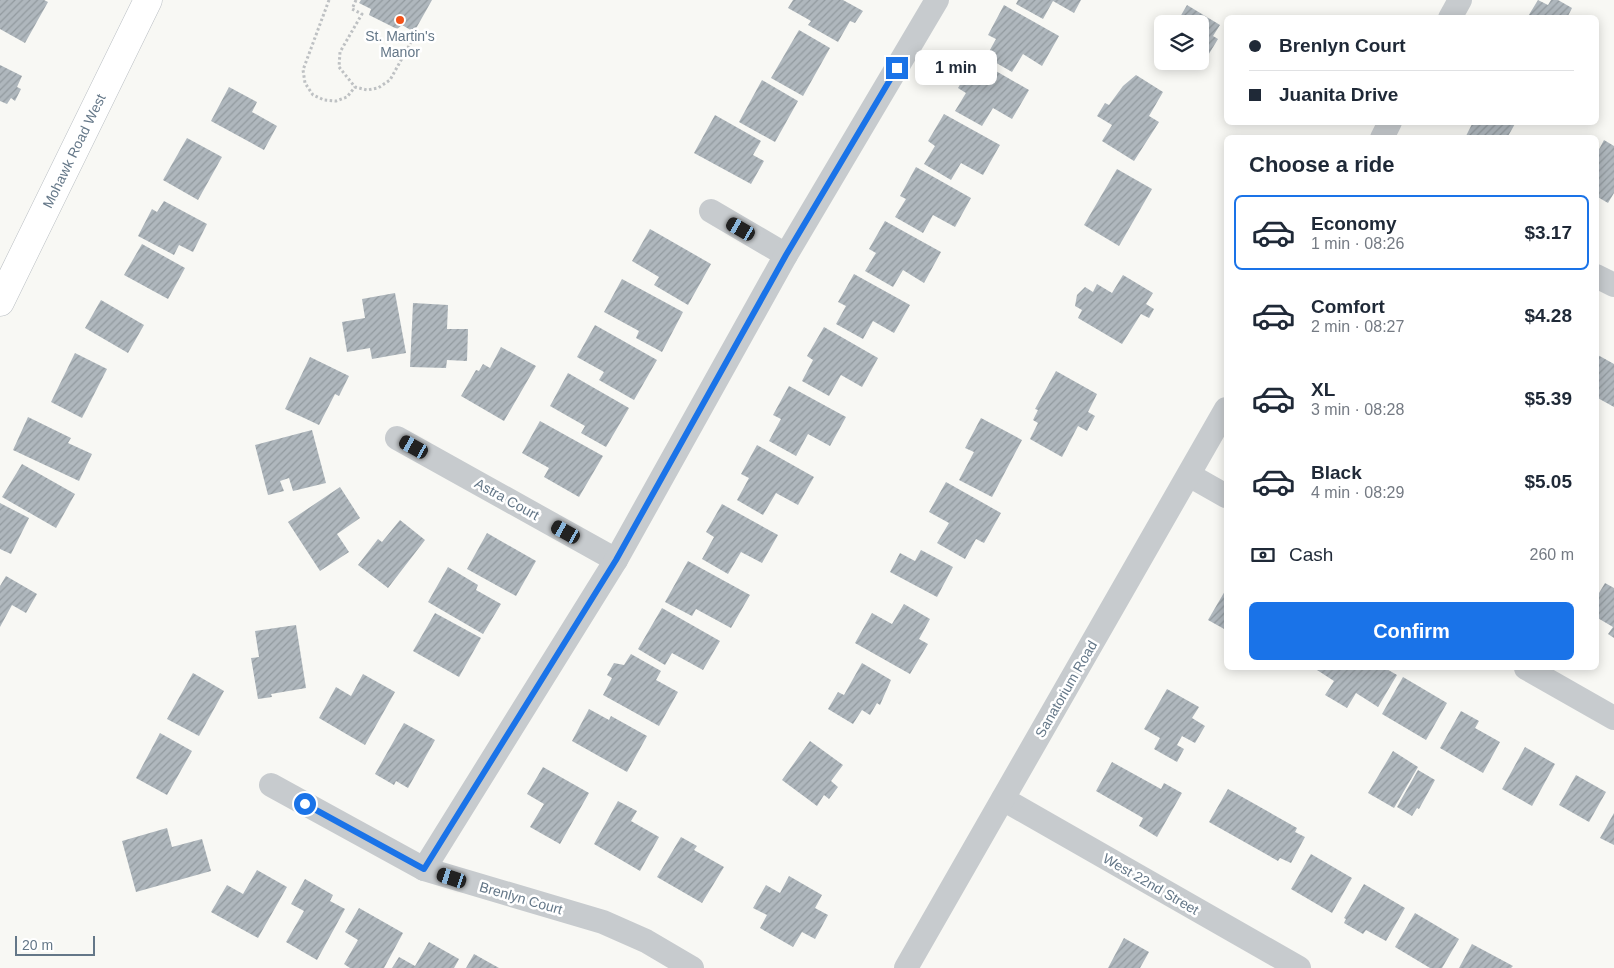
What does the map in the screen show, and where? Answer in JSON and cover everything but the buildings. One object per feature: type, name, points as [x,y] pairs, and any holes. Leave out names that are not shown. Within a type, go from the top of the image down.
[{"type":"main road","name":"Mohawk Road West","points":[[0,302],[148,0]]},
{"type":"street","points":[[424,869],[616,560],[786,255],[937,0]]},
{"type":"street","points":[[1452,15],[1460,0]]},
{"type":"street","points":[[711,212],[786,255]]},
{"type":"street","points":[[1599,278],[1614,286]]},
{"type":"street","name":"Sanatorium Road","points":[[906,968],[1224,413]]},
{"type":"street","name":"Astra Court","points":[[397,438],[616,560]]},
{"type":"street","points":[[1189,475],[1224,495]]},
{"type":"street","points":[[1530,670],[1614,718]]},
{"type":"street","name":"Brenlyn Court","points":[[271,785],[424,869],[603,922],[646,941],[692,968]]},
{"type":"street","name":"West 22nd Street","points":[[1003,799],[1299,968]]},
{"type":"path","points":[[328,0],[303,70],[305,83],[313,95],[324,100],[336,101],[347,97],[355,87]]},
{"type":"path","points":[[356,0],[352,8],[362,14],[340,52],[339,67],[355,87],[367,90],[378,88],[390,80],[415,35]]},
{"type":"place","name":"St. Martin's Manor","points":[[400,20]]},
{"type":"route","points":[[305,804],[424,869],[616,560],[786,255],[897,68]]}]
